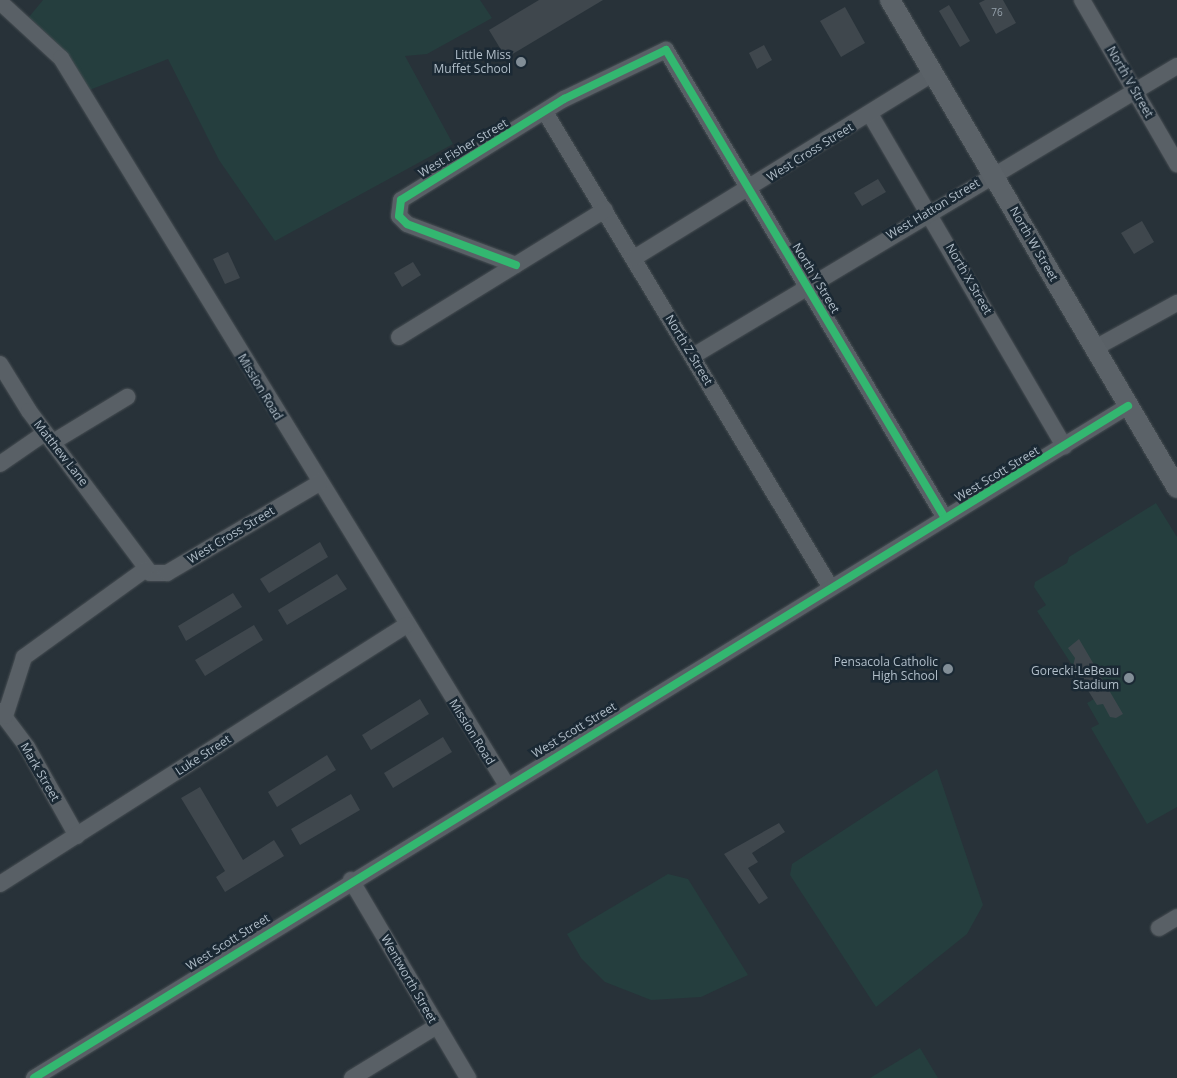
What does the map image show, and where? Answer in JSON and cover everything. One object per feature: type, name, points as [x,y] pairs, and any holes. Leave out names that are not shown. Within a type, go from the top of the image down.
[{"type":"main road","name":"North W Street","points":[[890,0],[1177,488]]},
{"type":"street","name":"North V Street","points":[[1082,0],[1177,164]]},
{"type":"street","name":"Mission Road","points":[[0,2],[61,58],[406,625],[506,784]]},
{"type":"street","name":"West Fisher Street","points":[[516,265],[407,224],[399,216],[398,205],[407,194],[600,80],[666,50]]},
{"type":"street","name":"North Y Street","points":[[666,50],[808,286],[944,518]]},
{"type":"street","name":"West Hatton Street","points":[[693,356],[992,173],[1177,66]]},
{"type":"street","name":"West Cross Street","points":[[634,258],[750,190],[932,74]]},
{"type":"street","name":"North Z Street","points":[[545,112],[831,588]]},
{"type":"street","name":"North X Street","points":[[870,114],[929,211],[1064,446]]},
{"type":"street","points":[[399,337],[605,210]]},
{"type":"street","points":[[1094,348],[1177,304]]},
{"type":"street","name":"Matthew Lane","points":[[0,364],[49,437],[144,568]]},
{"type":"street","points":[[0,464],[127,397]]},
{"type":"street","name":"West Scott Street","points":[[34,1078],[506,784],[1128,406]]},
{"type":"street","name":"West Cross Street","points":[[144,568],[167,573],[319,483]]},
{"type":"street","points":[[3,713],[24,657],[144,568]]},
{"type":"street","name":"Luke Street","points":[[0,884],[406,625]]},
{"type":"street","name":"Mark Street","points":[[3,713],[77,836]]},
{"type":"street","name":"Wentworth Street","points":[[351,880],[468,1078]]},
{"type":"street","points":[[1159,928],[1177,917]]},
{"type":"street","points":[[352,1078],[437,1026]]},
{"type":"green space","points":[[43,0],[480,0],[492,18],[427,54],[405,56],[453,144],[275,241],[219,160],[168,59],[87,91],[55,41],[29,17]]},
{"type":"green space","name":"Gorecki-LeBeau Stadium","points":[[1156,503],[1177,537],[1177,807],[1147,824],[1091,728],[1099,724],[1087,703],[1094,699],[1037,611],[1046,605],[1034,587],[1035,582],[1067,563],[1069,557]]},
{"type":"green space","points":[[937,769],[983,905],[967,934],[876,1007],[790,875],[792,864]]},
{"type":"green space","points":[[668,874],[688,879],[748,975],[701,997],[651,1000],[605,982],[581,958],[567,934]]},
{"type":"green space","points":[[920,1048],[938,1078],[870,1078]]},
{"type":"building","points":[[539,0],[603,0],[506,58],[489,30]]},
{"type":"building","points":[[985,0],[1003,0],[1016,23],[996,34],[979,3]]},
{"type":"building","points":[[949,5],[970,41],[960,47],[939,11]]},
{"type":"building","points":[[845,7],[865,43],[841,57],[820,21]]},
{"type":"building","points":[[764,45],[772,60],[757,69],[749,53]]},
{"type":"building","points":[[878,179],[886,192],[862,206],[854,193]]},
{"type":"building","points":[[1142,221],[1154,242],[1134,254],[1121,233]]},
{"type":"building","points":[[228,252],[240,278],[225,284],[213,259]]},
{"type":"building","points":[[413,262],[421,275],[402,287],[394,273]]},
{"type":"building","points":[[320,542],[328,557],[269,593],[260,579]]},
{"type":"building","points":[[337,574],[347,589],[287,625],[278,610]]},
{"type":"building","points":[[233,593],[242,607],[186,641],[178,626]]},
{"type":"building","points":[[254,625],[263,640],[205,676],[195,660]]},
{"type":"building","points":[[1079,639],[1123,714],[1116,718],[1110,717],[1103,704],[1097,705],[1073,666],[1075,658],[1068,648]]},
{"type":"building","points":[[420,699],[429,714],[371,750],[362,735]]},
{"type":"building","points":[[443,737],[452,752],[393,788],[384,773]]},
{"type":"building","points":[[327,755],[336,770],[277,807],[268,792]]},
{"type":"building","points":[[200,787],[243,860],[274,840],[284,856],[225,892],[216,877],[225,871],[181,798]]},
{"type":"building","points":[[351,794],[360,810],[300,845],[291,829]]},
{"type":"building","points":[[779,823],[785,832],[752,853],[758,862],[748,868],[768,898],[759,904],[724,854]]},
{"type":"cycle path","points":[[516,265],[407,224],[399,216],[401,200],[564,99],[666,50],[945,518]]},
{"type":"cycle path","points":[[34,1078],[1128,406]]},
{"type":"place","name":"Little Miss Muffet School","points":[[521,62]]},
{"type":"place","name":"Pensacola Catholic High School","points":[[948,669]]},
{"type":"place","name":"Gorecki-LeBeau Stadium","points":[[1129,678]]}]
